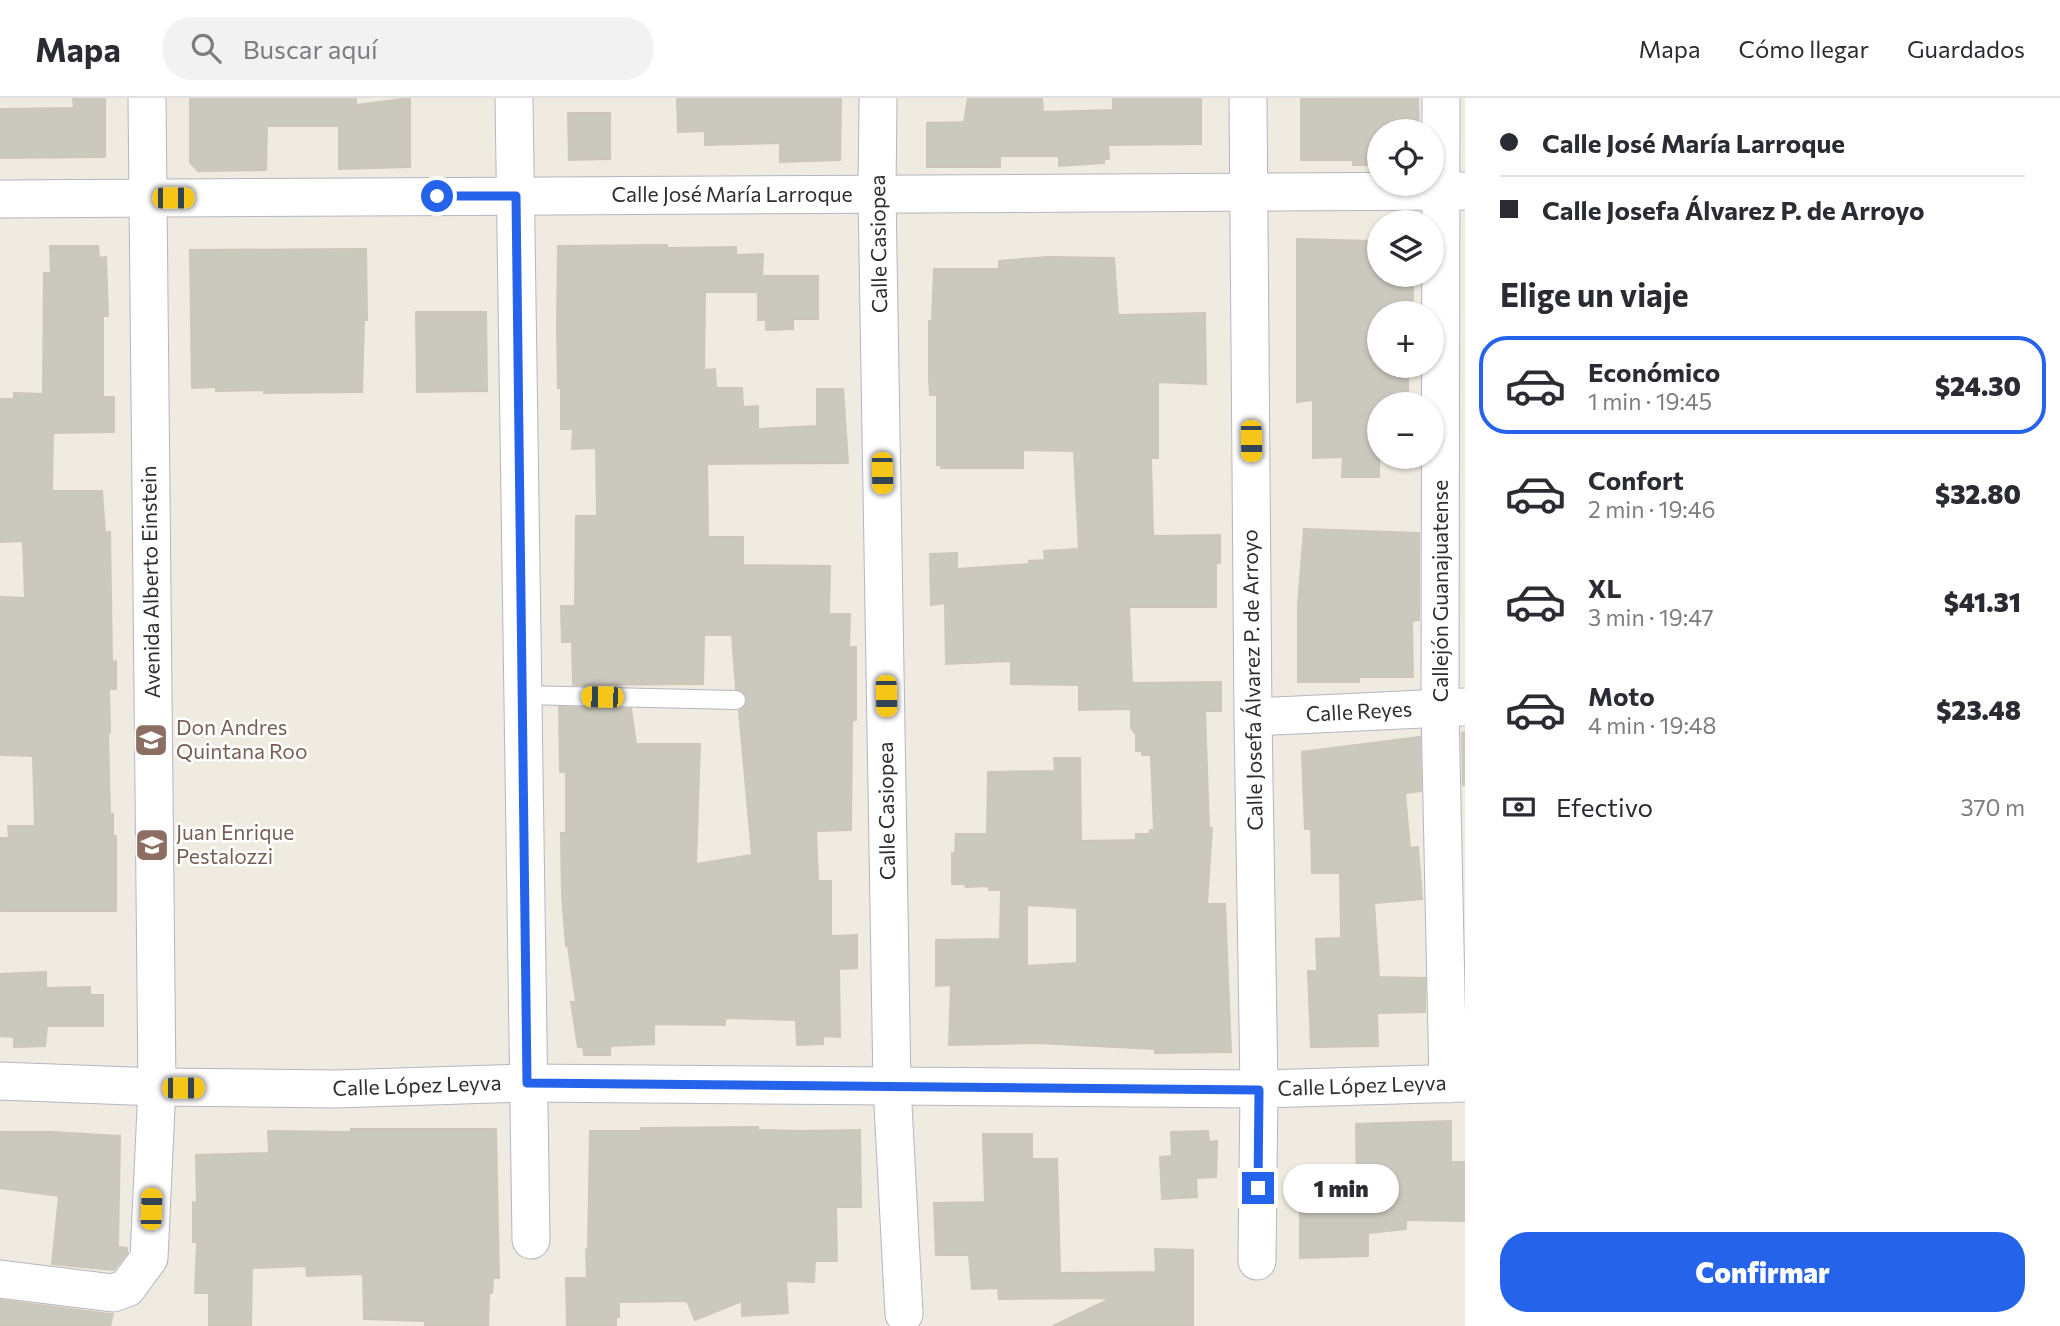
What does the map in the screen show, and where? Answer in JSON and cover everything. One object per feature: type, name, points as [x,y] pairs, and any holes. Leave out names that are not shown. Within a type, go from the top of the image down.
[{"type":"street","name":"Avenida Alberto Einstein","points":[[0,1279],[113,1293],[127,1288],[149,1258],[157,1087],[146,98]]},
{"type":"street","points":[[514,98],[531,1240]]},
{"type":"street","name":"Calle Casiopea","points":[[878,98],[877,194],[892,1086],[904,1314]]},
{"type":"street","name":"Calle Josefa Álvarez P. de Arroyo","points":[[1248,98],[1259,1090],[1257,1261]]},
{"type":"street","name":"Callejón Guanajuatense","points":[[1441,98],[1453,191],[1456,1084]]},
{"type":"street","name":"Calle José María Larroque","points":[[0,199],[1453,191]]},
{"type":"street","name":"Calle Reyes","points":[[1253,717],[1453,708]]},
{"type":"street","name":"Calle López Leyva","points":[[0,1081],[157,1087],[336,1088],[527,1083],[1259,1090],[1456,1084]]},
{"type":"lane","points":[[522,695],[736,700]]},
{"type":"building","points":[[73,98],[105,98],[105,157],[0,158],[0,109],[74,108]]},
{"type":"building","points":[[190,98],[356,98],[356,105],[410,98],[410,167],[339,169],[339,126],[267,126],[266,170],[198,171],[190,162]]},
{"type":"building","points":[[677,98],[841,98],[840,160],[780,162],[780,143],[705,145],[705,131],[678,132]]},
{"type":"building","points":[[968,98],[1042,98],[1043,112],[1113,110],[1113,98],[1201,98],[1201,144],[1108,145],[1109,159],[1104,159],[1104,163],[1059,166],[1059,156],[1000,156],[1000,167],[927,167],[927,123],[964,122]]},
{"type":"building","points":[[1418,98],[1419,119],[1367,119],[1367,165],[1353,165],[1353,160],[1301,160],[1301,99]]},
{"type":"building","points":[[568,113],[610,113],[610,159],[569,160]]},
{"type":"building","points":[[1297,239],[1367,241],[1367,287],[1413,287],[1413,301],[1367,301],[1367,378],[1408,378],[1408,392],[1367,392],[1367,469],[1379,469],[1379,477],[1342,477],[1343,457],[1313,458],[1313,400],[1297,402]]},
{"type":"building","points":[[667,245],[667,248],[736,247],[736,255],[763,254],[762,276],[818,276],[818,319],[793,319],[793,329],[766,330],[766,320],[758,320],[758,292],[705,292],[704,370],[715,369],[716,388],[742,388],[743,407],[758,406],[758,429],[817,426],[817,389],[843,389],[848,463],[707,464],[708,537],[743,537],[743,565],[830,566],[829,614],[850,614],[849,647],[856,647],[851,830],[816,831],[818,881],[831,881],[831,936],[857,935],[857,968],[839,969],[840,1037],[823,1036],[823,1044],[797,1045],[796,1020],[725,1018],[725,1025],[654,1024],[654,1044],[610,1046],[610,1055],[584,1055],[583,1047],[578,1047],[571,1002],[576,1002],[566,946],[562,896],[561,833],[566,833],[566,772],[560,772],[559,707],[631,709],[636,744],[700,744],[696,864],[752,855],[739,711],[747,700],[742,691],[736,689],[732,635],[704,635],[703,684],[573,685],[572,642],[562,642],[561,606],[575,606],[576,516],[597,516],[596,448],[572,449],[573,429],[561,429],[561,388],[558,388],[558,246]]},
{"type":"building","points":[[50,246],[98,246],[99,258],[106,257],[108,316],[103,316],[103,397],[114,397],[114,432],[53,433],[52,491],[102,491],[105,532],[110,532],[112,662],[116,661],[116,689],[109,689],[108,733],[110,814],[113,814],[113,836],[116,836],[116,911],[0,911],[0,838],[9,838],[8,826],[35,826],[33,756],[1,755],[0,597],[25,598],[23,541],[0,542],[0,399],[14,399],[14,393],[43,394],[44,273],[51,273]]},
{"type":"building","points":[[366,249],[367,320],[364,320],[362,392],[264,393],[264,390],[216,391],[216,387],[192,388],[190,250]]},
{"type":"building","points":[[1047,257],[1114,258],[1118,315],[1205,313],[1206,384],[1158,382],[1158,458],[1151,458],[1153,536],[1220,535],[1220,563],[1216,563],[1216,607],[1129,607],[1132,683],[1221,682],[1221,711],[1205,711],[1209,828],[1212,828],[1207,904],[1225,904],[1231,1052],[1155,1053],[1155,1049],[1036,1043],[949,1045],[951,985],[936,986],[936,940],[1000,939],[1001,890],[989,890],[989,886],[966,887],[965,884],[952,884],[952,853],[955,853],[956,834],[987,834],[988,772],[1055,771],[1054,758],[1080,758],[1081,841],[1136,840],[1136,834],[1150,834],[1150,830],[1154,830],[1151,755],[1142,755],[1142,751],[1136,751],[1136,734],[1131,728],[1131,709],[1079,710],[1079,685],[1011,684],[1011,661],[946,664],[945,603],[931,605],[930,554],[957,553],[957,569],[1029,564],[1029,561],[1045,560],[1044,551],[1079,549],[1074,451],[1023,450],[1023,468],[941,468],[942,465],[937,465],[937,395],[930,395],[929,378],[929,321],[932,321],[934,269],[999,269],[999,261]],"holes":[[[1027,905],[1077,908],[1077,963],[1027,966]]]},
{"type":"building","points":[[416,312],[486,312],[487,391],[417,392]]},
{"type":"building","points":[[1304,529],[1419,533],[1419,620],[1412,621],[1413,677],[1359,677],[1359,682],[1298,682],[1298,604]]},
{"type":"building","points":[[1465,732],[1465,785],[1463,785],[1462,733]]},
{"type":"building","points":[[1420,737],[1421,791],[1405,793],[1410,848],[1418,847],[1422,899],[1374,903],[1379,977],[1425,978],[1425,1012],[1377,1013],[1378,1046],[1311,1047],[1308,971],[1317,971],[1316,939],[1341,938],[1340,873],[1312,873],[1311,829],[1305,829],[1302,752]]},
{"type":"building","points":[[46,972],[46,988],[90,987],[90,995],[103,995],[103,1026],[47,1026],[45,1046],[14,1047],[14,1037],[0,1036],[0,974]]},
{"type":"building","points":[[1451,1121],[1451,1162],[1465,1162],[1465,1221],[1406,1220],[1406,1229],[1368,1233],[1368,1256],[1300,1258],[1300,1198],[1357,1196],[1356,1124]]},
{"type":"building","points":[[758,1127],[758,1130],[860,1130],[861,1207],[836,1207],[837,1261],[815,1261],[814,1282],[786,1281],[788,1313],[742,1316],[742,1301],[695,1320],[687,1301],[619,1302],[616,1326],[567,1326],[566,1278],[587,1278],[590,1131]]},
{"type":"building","points":[[351,1129],[496,1129],[499,1278],[493,1278],[492,1293],[489,1293],[488,1326],[425,1326],[425,1321],[364,1319],[363,1274],[307,1276],[306,1266],[252,1268],[251,1326],[209,1326],[209,1293],[195,1293],[197,1242],[193,1242],[193,1202],[197,1203],[196,1155],[269,1153],[268,1131],[351,1132]]},
{"type":"building","points":[[1208,1131],[1209,1142],[1217,1141],[1216,1177],[1196,1178],[1197,1197],[1162,1199],[1160,1157],[1172,1156],[1171,1132]]},
{"type":"building","points":[[0,1132],[120,1136],[118,1247],[127,1248],[127,1253],[114,1270],[52,1264],[59,1196],[0,1188]]},
{"type":"building","points":[[983,1134],[1032,1134],[1032,1159],[1057,1159],[1060,1273],[1156,1272],[1155,1249],[1193,1250],[1193,1326],[1053,1326],[1112,1298],[999,1299],[998,1288],[972,1289],[969,1255],[936,1255],[934,1203],[985,1202]]},
{"type":"building","points":[[0,1300],[113,1314],[110,1326],[0,1326]]},
{"type":"place","name":"Don Andres Quintana Roo","points":[[151,740]]},
{"type":"place","name":"Juan Enrique Pestalozzi","points":[[152,845]]},
{"type":"route","points":[[437,196],[516,196],[527,1083],[1259,1090],[1258,1188]]}]
